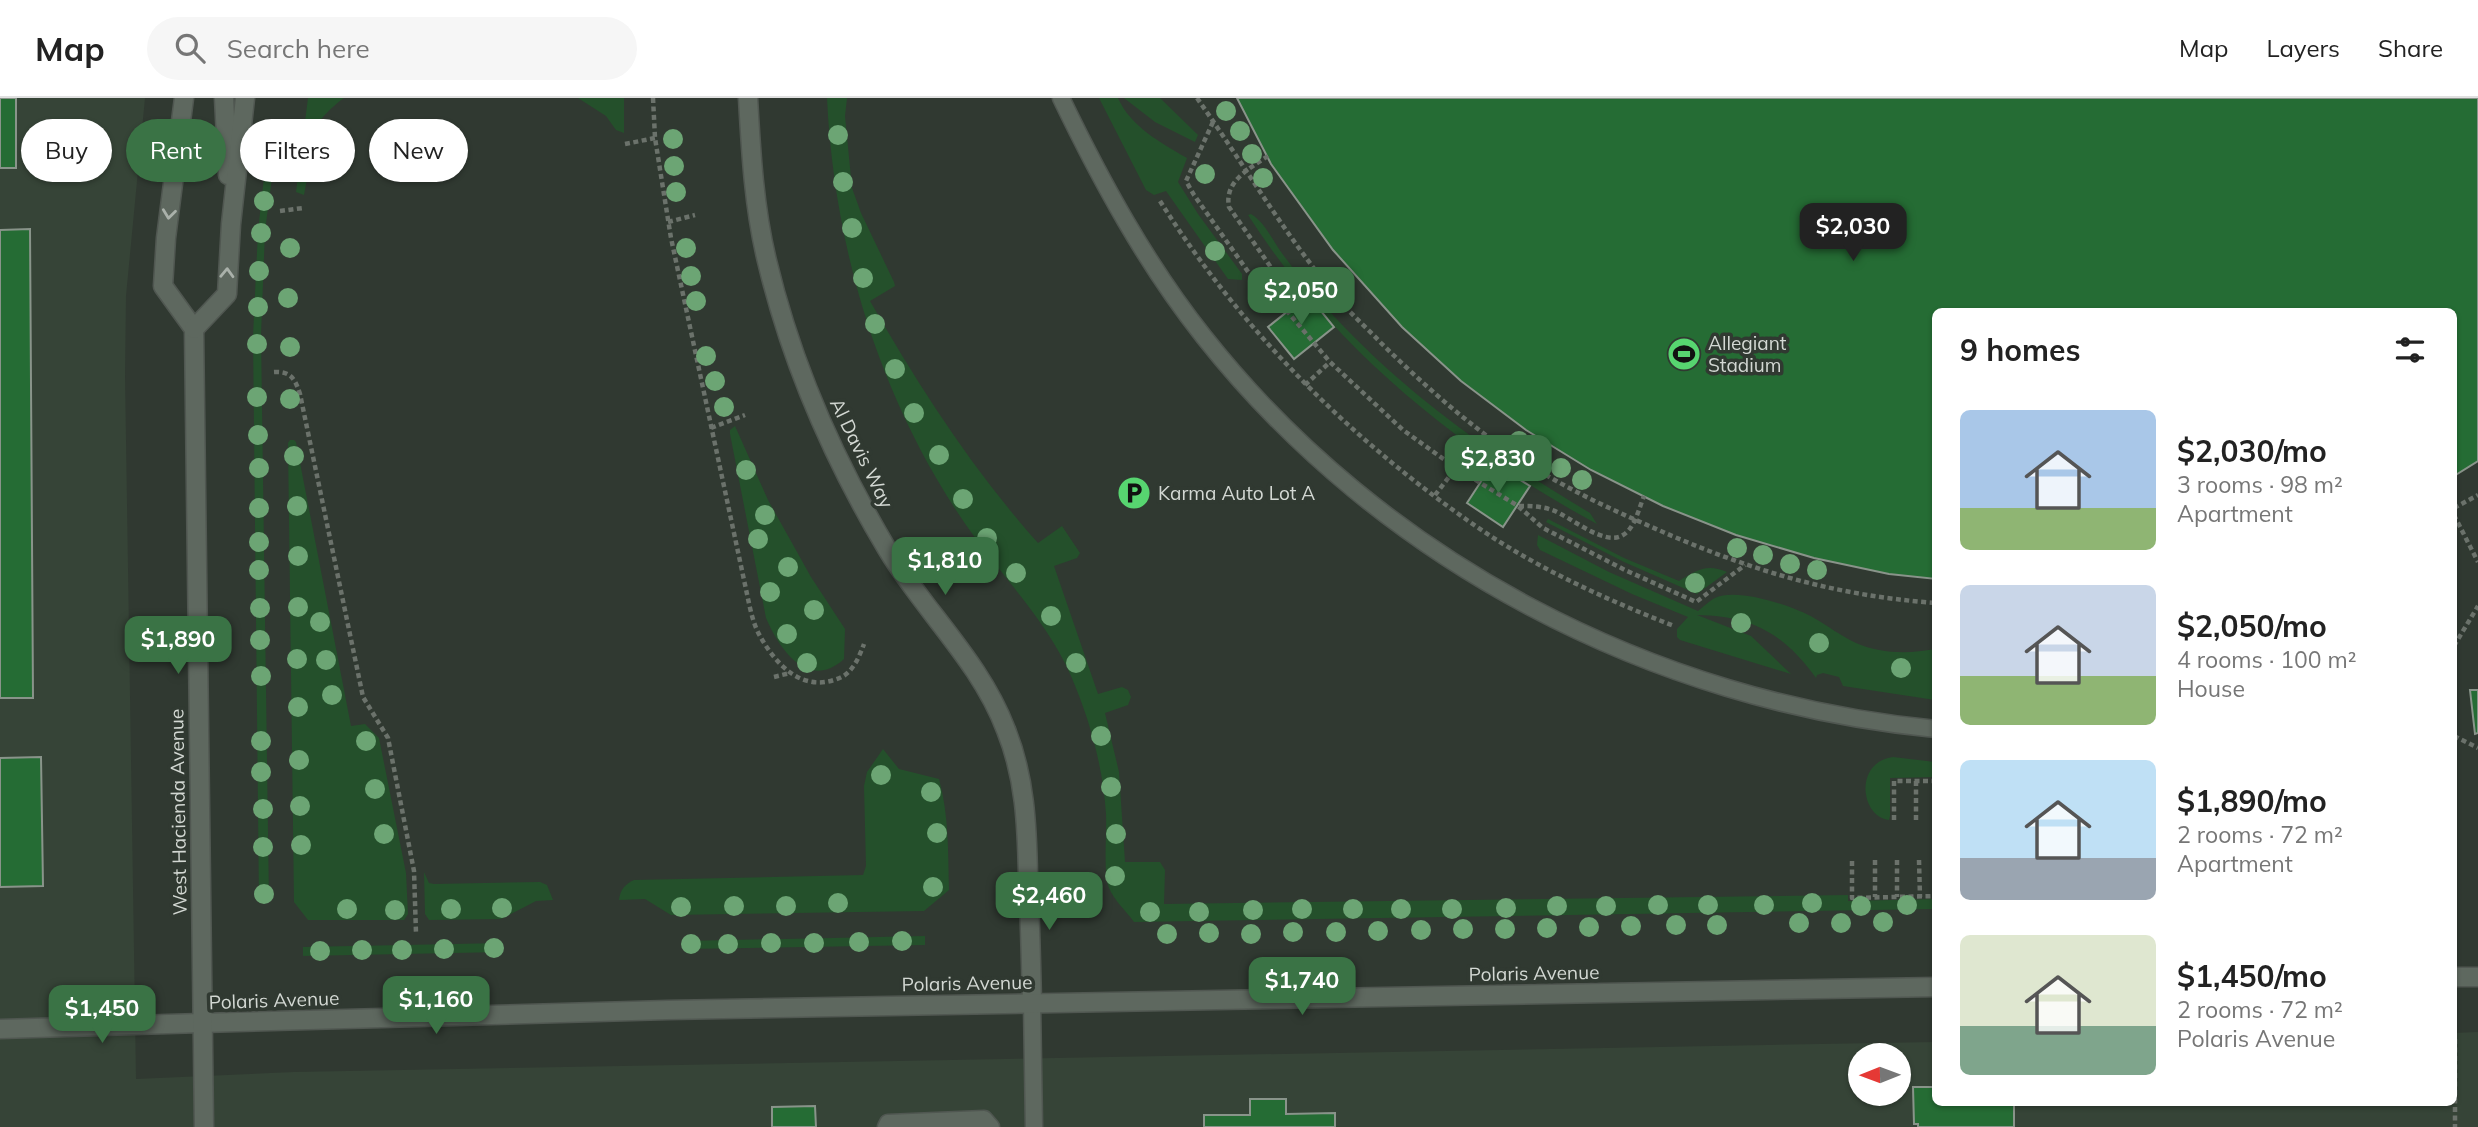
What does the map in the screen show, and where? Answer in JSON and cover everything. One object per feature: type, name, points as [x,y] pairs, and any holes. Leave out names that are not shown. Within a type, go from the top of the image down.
[{"type":"street","points":[[184,98],[166,238],[163,286],[194,329],[227,294],[231,224],[245,98]]},
{"type":"street","points":[[224,98],[231,224]]},
{"type":"street","name":"Al Davis Way","points":[[748,98],[756,199],[767,260],[786,330],[806,385],[849,480],[888,551],[987,689],[1006,729],[1020,770],[1027,817],[1032,1003]]},
{"type":"street","name":"West Hacienda Avenue","points":[[194,329],[204,1127]]},
{"type":"street","points":[[2457,977],[2478,977]]},
{"type":"street","name":"Polaris Avenue","points":[[0,1029],[589,1012],[1932,987]]},
{"type":"lane","points":[[1061,98],[1129,227],[1204,337],[1287,428],[1376,507],[1424,543],[1478,578],[1562,624],[1695,679],[1798,708],[1932,728]]},
{"type":"lane","points":[[1032,1003],[1034,1127]]},
{"type":"lane","points":[[886,1127],[888,1123],[984,1119],[991,1127]]},
{"type":"path","points":[[653,98],[655,138],[668,222],[751,612],[759,635],[774,657],[791,673],[798,679],[814,683],[826,683],[842,677],[853,668],[864,644]]},
{"type":"path","points":[[1197,98],[1293,243],[1342,304],[1435,394],[1489,437],[1545,475],[1682,542],[1825,589],[1932,603]]},
{"type":"path","points":[[1214,122],[1186,181],[1256,283],[1287,311],[1330,362],[1395,423],[1456,468],[1518,506],[1536,523],[1561,538],[1696,602],[1746,565]]},
{"type":"path","points":[[625,144],[655,138]]},
{"type":"path","points":[[1268,156],[1232,184],[1228,192],[1229,207],[1270,265],[1287,311]]},
{"type":"path","points":[[1160,201],[1218,285],[1285,365],[1374,447],[1468,520],[1540,564],[1617,603],[1674,626]]},
{"type":"path","points":[[281,211],[303,208]]},
{"type":"path","points":[[668,222],[695,215]]},
{"type":"path","points":[[1306,385],[1330,362]]},
{"type":"path","points":[[274,372],[291,375],[300,394],[363,697],[388,738],[414,872],[416,933]]},
{"type":"path","points":[[711,428],[745,415]]},
{"type":"path","points":[[1435,496],[1456,468]]},
{"type":"path","points":[[2457,506],[2478,495]]},
{"type":"path","points":[[1518,506],[1554,510],[1608,537],[1624,535],[1644,496]]},
{"type":"path","points":[[2457,521],[2478,562]]},
{"type":"path","points":[[2457,641],[2478,606]]},
{"type":"path","points":[[774,677],[791,673]]},
{"type":"path","points":[[2457,738],[2478,748]]},
{"type":"path","points":[[391,751],[399,749]]},
{"type":"path","points":[[1894,820],[1894,781],[1932,781]]},
{"type":"path","points":[[1916,781],[1916,820]]},
{"type":"path","points":[[1875,860],[1875,897]]},
{"type":"path","points":[[1897,860],[1897,897]]},
{"type":"path","points":[[1919,860],[1920,897]]},
{"type":"path","points":[[1852,861],[1852,898],[1932,896]]},
{"type":"path","points":[[2455,1106],[2455,1127]]},
{"type":"shaded area","points":[[0,98],[145,98],[143,119],[126,119],[126,182],[137,182],[126,296],[125,376],[136,1079],[294,1072],[1848,1044],[1848,1106],[1911,1106],[1911,1043],[1880,1043],[1932,1042],[1932,1106],[2457,1106],[2457,1033],[2478,1032],[2478,1127],[0,1127]]},
{"type":"green space","points":[[308,98],[344,98],[321,119],[305,119]]},
{"type":"green space","points":[[578,98],[624,98],[624,133],[616,130],[606,116]]},
{"type":"green space","points":[[827,98],[847,98],[845,116],[852,188],[895,286],[870,301],[948,427],[1014,515],[1038,543],[1062,526],[1080,553],[1077,558],[1054,566],[1098,694],[1122,687],[1128,690],[1131,697],[1128,705],[1105,713],[1119,772],[1125,862],[1160,862],[1165,870],[1164,904],[1848,895],[1848,901],[1932,899],[1932,909],[1134,922],[1114,897],[1107,882],[1106,814],[1099,761],[1071,676],[1049,636],[966,525],[909,427],[886,375],[851,267],[831,155]]},
{"type":"green space","points":[[1099,98],[1118,98],[1138,125],[1187,158],[1178,182],[1242,274],[1242,280],[1228,279],[1166,191],[1154,195],[1146,190]]},
{"type":"green space","points":[[1124,98],[1160,98],[1198,135],[1195,142],[1155,122]]},
{"type":"green space","points":[[263,182],[271,182],[265,231],[261,335],[269,902],[259,903],[253,336],[258,231]]},
{"type":"green space","points":[[297,182],[306,182],[304,195],[296,192]]},
{"type":"green space","points":[[1251,214],[1265,227],[1317,298],[1409,388],[1467,433],[1590,513],[1597,524],[1496,463],[1448,429],[1403,392],[1319,309],[1282,264],[1248,215]]},
{"type":"green space","points":[[735,426],[768,500],[811,577],[845,629],[844,659],[831,668],[819,671],[797,663],[779,643],[766,618],[730,434],[730,430]]},
{"type":"green space","points":[[290,440],[296,442],[351,726],[365,724],[379,738],[406,873],[408,914],[404,920],[308,920],[294,902]]},
{"type":"green space","points":[[1548,519],[1624,558],[1679,581],[1707,568],[1727,572],[1697,594],[1624,562],[1546,522]]},
{"type":"green space","points":[[1538,535],[1609,572],[1698,611],[1713,599],[1725,595],[1750,596],[1805,613],[1866,647],[1895,652],[1932,649],[1932,700],[1843,686],[1839,677],[1823,673],[1816,678],[1792,649],[1779,639],[1765,630],[1734,619],[1697,615],[1751,636],[1791,674],[1680,640],[1677,637],[1677,629],[1688,617],[1632,594],[1540,550],[1537,545]]},
{"type":"green space","points":[[883,749],[899,769],[939,779],[946,820],[949,890],[924,911],[671,915],[645,899],[619,900],[620,893],[634,880],[863,875],[866,866],[864,786],[867,772]]},
{"type":"green space","points":[[1893,757],[1932,762],[1932,777],[1890,778],[1889,820],[1879,817],[1867,800],[1867,778],[1880,761]]},
{"type":"green space","points":[[424,872],[429,883],[434,884],[540,882],[547,885],[553,900],[536,901],[501,919],[429,920],[425,914]]},
{"type":"green space","points":[[925,936],[925,945],[685,949],[685,941]]},
{"type":"green space","points":[[503,943],[503,952],[303,956],[303,947]]},
{"type":"building","points":[[0,98],[16,98],[16,168],[0,168]]},
{"type":"building","name":"Allegiant Stadium","points":[[1237,98],[2478,98],[2478,461],[2457,474],[2457,308],[1932,308],[1932,579],[1889,574],[1814,558],[1736,535],[1663,506],[1591,470],[1526,430],[1461,381],[1402,327],[1333,250],[1271,164]]},
{"type":"building","points":[[30,229],[33,698],[0,698],[0,230]]},
{"type":"building","points":[[1308,295],[1334,327],[1294,359],[1268,327]]},
{"type":"building","points":[[1493,463],[1530,486],[1503,527],[1467,503]]},
{"type":"building","points":[[2470,690],[2478,690],[2478,733],[2475,734]]},
{"type":"building","points":[[41,757],[43,886],[0,887],[0,758]]},
{"type":"building","points":[[1913,1087],[1932,1087],[1932,1106],[2014,1106],[2014,1127],[1918,1127],[1918,1124],[1914,1124]]},
{"type":"building","points":[[1250,1099],[1286,1099],[1286,1114],[1335,1113],[1335,1127],[1204,1127],[1204,1115],[1250,1115]]},
{"type":"building","points":[[815,1106],[816,1127],[772,1127],[772,1107]]},
{"type":"place","name":"Allegiant Stadium","points":[[1684,354]]},
{"type":"place","name":"Karma Auto Lot A","points":[[1134,493]]}]
